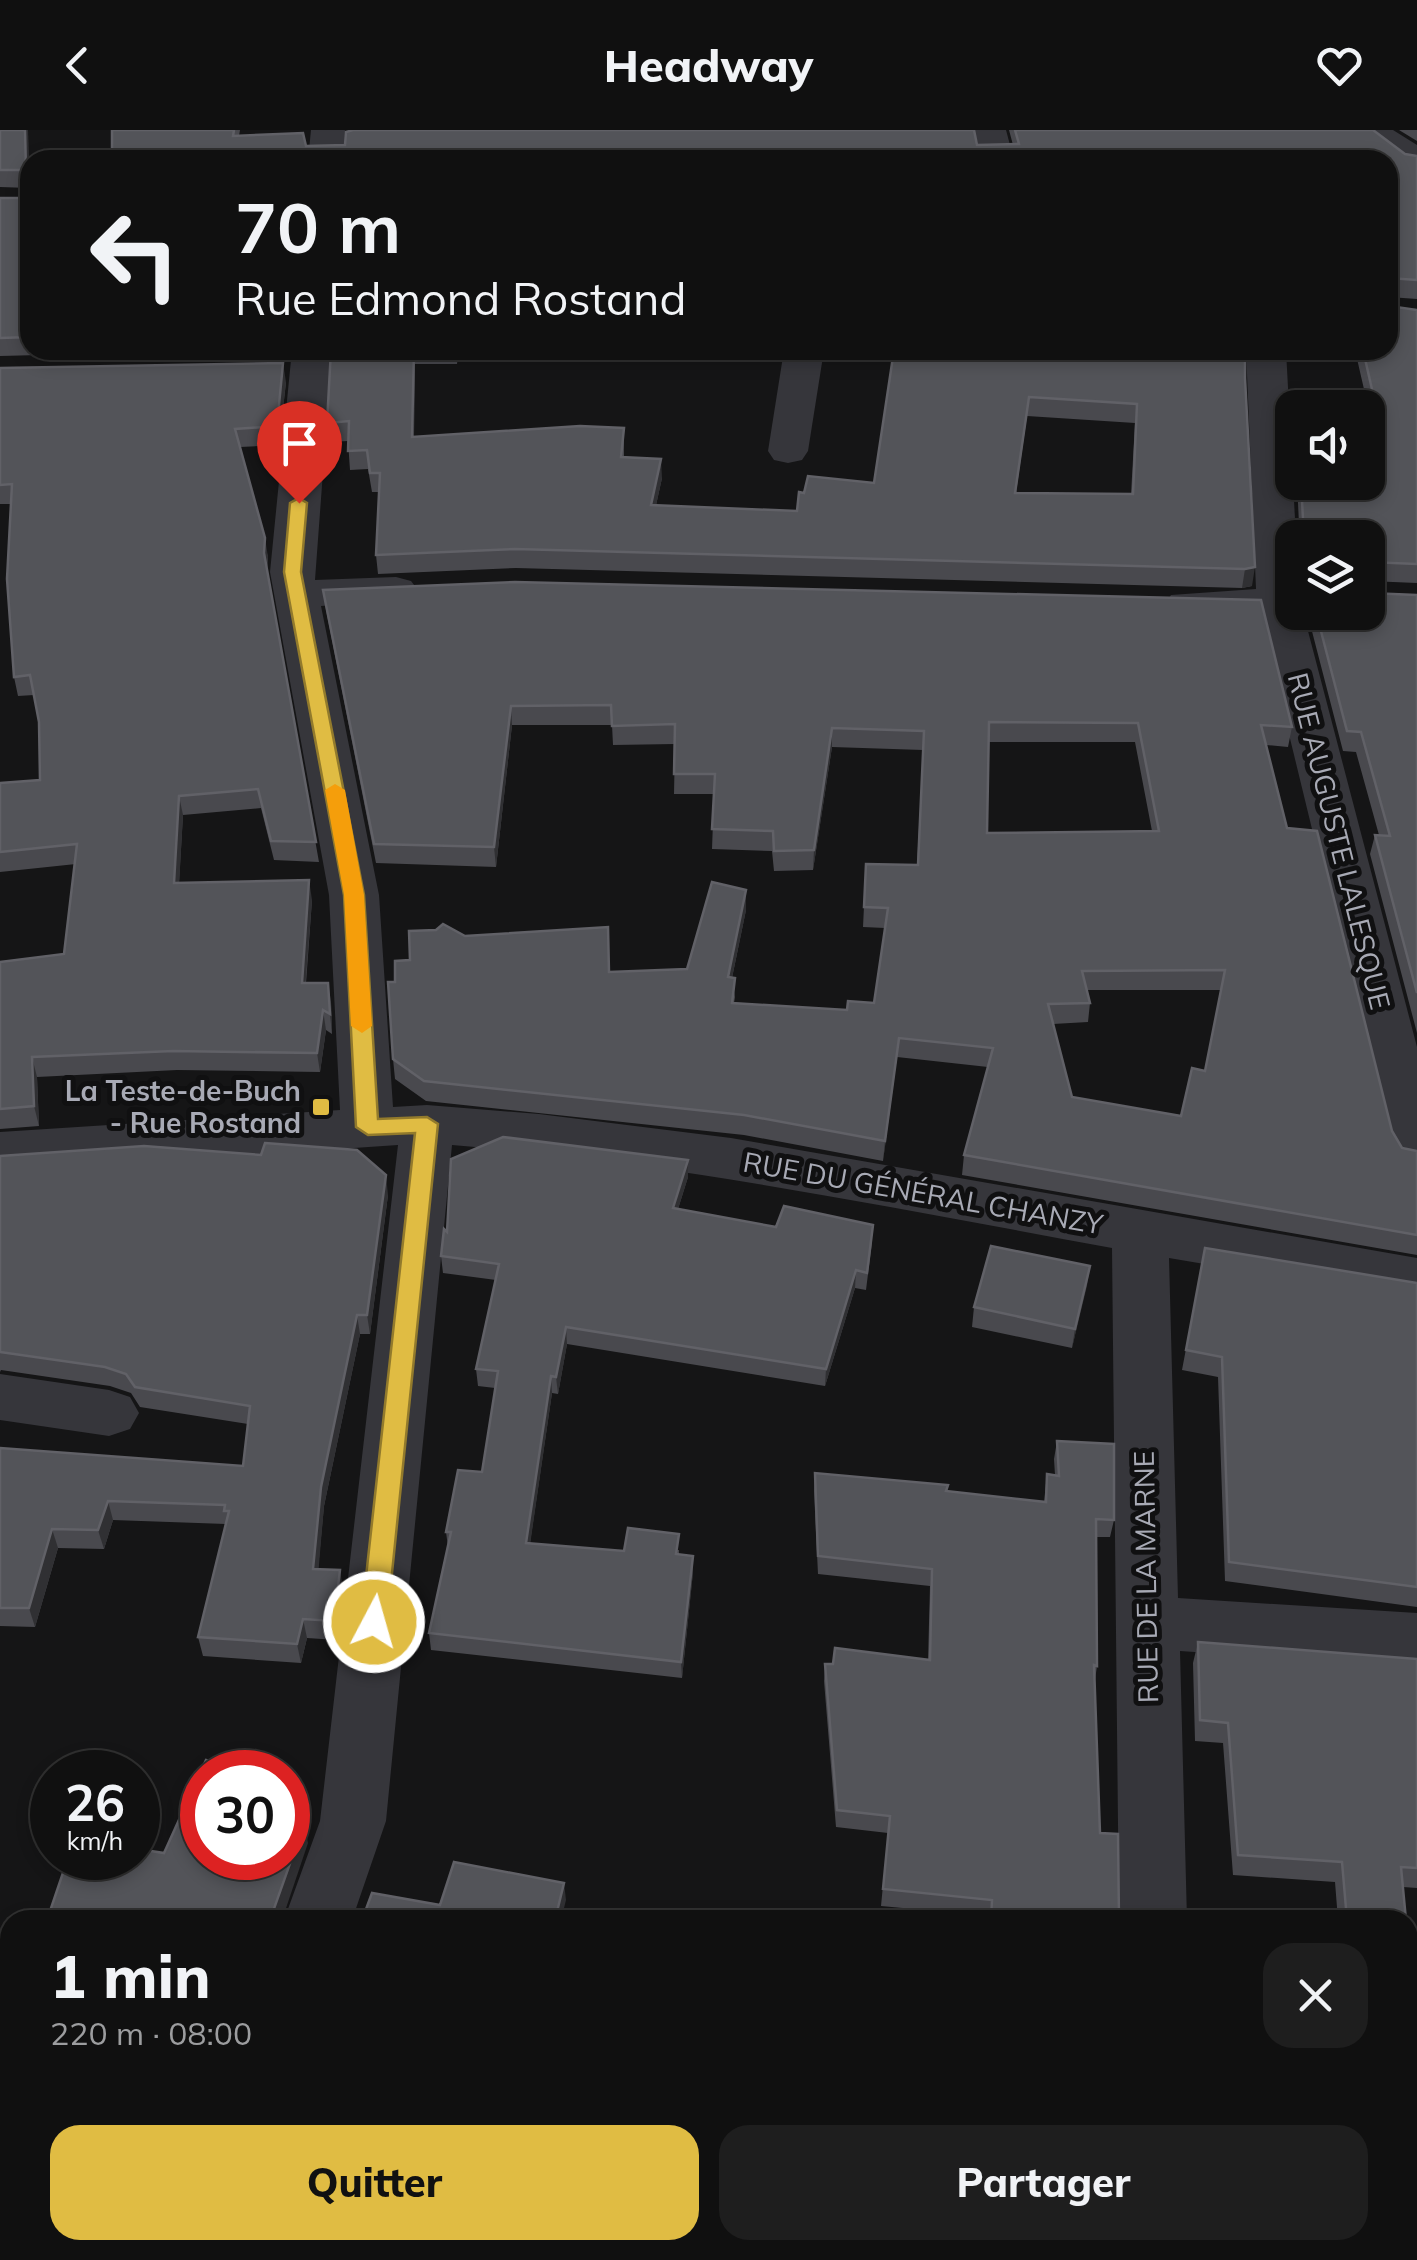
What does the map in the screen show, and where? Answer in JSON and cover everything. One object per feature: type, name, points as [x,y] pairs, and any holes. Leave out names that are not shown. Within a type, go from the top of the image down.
[{"type":"street","points":[[1368,130],[1417,161]]},
{"type":"street","points":[[788,451],[802,360]]},
{"type":"street","name":"RUE AUGUSTE LALESQUE","points":[[1267,360],[1279,520]]},
{"type":"street","points":[[299,361],[292,572],[300,594],[354,895],[368,1127]]},
{"type":"street","points":[[300,594],[442,588]]},
{"type":"street","points":[[1144,602],[1242,605],[1275,600]]},
{"type":"street","name":"RUE AUGUSTE LALESQUE","points":[[1293,630],[1417,1150]]},
{"type":"street","points":[[322,1910],[353,1821],[427,1124]]},
{"type":"street","name":"RUE DU GÉNÉRAL CHANZY","points":[[5,1163],[427,1124],[731,1158],[1140,1233],[1417,1278]]},
{"type":"street","name":"RUE DE LA MARNE","points":[[1140,1233],[1153,1910]]},
{"type":"street","points":[[0,1396],[109,1413]]},
{"type":"street","points":[[1147,1622],[1417,1640]]},
{"type":"building","points":[[0,130],[25,130],[20,170],[0,170]]},
{"type":"building","points":[[112,130],[234,130],[233,136],[303,133],[306,146],[345,145],[346,132],[353,130],[974,130],[977,145],[1019,144],[1015,130],[1373,130],[1405,154],[1417,156],[1417,280],[1398,279],[1398,150],[112,150]]},
{"type":"building","points":[[0,198],[20,198],[20,337],[0,338]]},
{"type":"building","points":[[1398,307],[1417,310],[1417,564],[1385,563],[1385,520],[1303,519],[1302,500],[1385,500],[1385,390],[1372,390],[1365,360],[1398,360]]},
{"type":"building","points":[[330,360],[414,360],[412,437],[580,426],[624,428],[621,457],[661,459],[651,505],[797,511],[799,492],[804,493],[808,476],[874,483],[892,360],[1245,360],[1255,567],[515,549],[376,555],[380,473],[370,473],[367,450],[348,451],[349,421],[327,423]],"holes":[[[1029,397],[1137,404],[1133,494],[1015,493]]]},
{"type":"building","points":[[283,363],[277,426],[235,429],[265,538],[264,553],[316,842],[271,841],[258,789],[179,796],[174,883],[309,880],[302,983],[328,983],[330,1014],[323,1010],[317,1053],[173,1051],[32,1057],[34,1106],[0,1109],[0,962],[64,954],[77,844],[0,852],[0,783],[40,780],[39,722],[30,675],[14,677],[7,579],[12,484],[0,485],[0,368]]},
{"type":"building","points":[[515,582],[1261,600],[1292,727],[1261,725],[1287,828],[1317,831],[1392,1131],[1402,1148],[1417,1151],[1417,1235],[964,1155],[993,1048],[899,1038],[885,1141],[744,1115],[424,1081],[393,1059],[388,982],[395,982],[395,961],[410,960],[409,931],[436,930],[443,924],[465,936],[608,927],[609,972],[687,969],[712,882],[746,890],[728,977],[735,978],[732,1003],[847,1010],[848,1001],[874,1003],[888,908],[864,907],[866,864],[918,865],[924,731],[832,728],[814,850],[774,851],[773,831],[712,829],[715,774],[674,774],[675,724],[612,726],[611,705],[511,706],[494,847],[374,844],[323,590]],"holes":[[[989,722],[1138,723],[1159,831],[987,833]],[[1225,970],[1205,1071],[1192,1068],[1181,1116],[1072,1097],[1048,1004],[1090,1003],[1082,971]]]},
{"type":"building","points":[[1385,594],[1417,595],[1417,993],[1375,835],[1390,836],[1361,732],[1347,731],[1321,630],[1385,630]]},
{"type":"building","points":[[503,1137],[688,1160],[673,1208],[776,1227],[784,1206],[873,1225],[867,1273],[856,1270],[826,1369],[566,1327],[556,1377],[551,1376],[526,1543],[624,1551],[628,1528],[679,1534],[676,1554],[693,1556],[681,1662],[429,1633],[451,1532],[446,1532],[458,1470],[482,1472],[498,1371],[476,1369],[499,1264],[441,1256],[444,1229],[447,1232],[451,1159]]},
{"type":"building","points":[[265,1143],[357,1150],[386,1175],[367,1315],[357,1315],[321,1487],[313,1569],[340,1570],[334,1621],[303,1619],[297,1644],[198,1637],[229,1511],[224,1511],[225,1505],[108,1501],[98,1530],[52,1529],[29,1608],[0,1608],[0,1448],[243,1466],[250,1406],[135,1387],[126,1374],[105,1367],[0,1352],[0,1156],[144,1146],[261,1155]]},
{"type":"building","points":[[991,1246],[1090,1266],[1075,1329],[974,1307]]},
{"type":"building","points":[[1205,1248],[1417,1283],[1417,1587],[1229,1562],[1222,1357],[1186,1350]]},
{"type":"building","points":[[1057,1441],[1114,1444],[1114,1520],[1096,1519],[1097,1666],[1094,1665],[1100,1833],[1118,1834],[1119,1910],[992,1910],[992,1900],[883,1889],[890,1816],[837,1810],[825,1664],[833,1664],[835,1648],[930,1660],[932,1569],[818,1556],[815,1473],[948,1485],[946,1491],[1046,1502],[1047,1474],[1059,1476]]},
{"type":"building","points":[[1198,1642],[1417,1659],[1417,1868],[1401,1867],[1405,1910],[1346,1910],[1342,1862],[1238,1855],[1228,1723],[1200,1720]]},
{"type":"building","points":[[180,1818],[180,1880],[284,1880],[274,1910],[50,1910],[61,1880],[160,1880],[160,1852],[164,1853]]},
{"type":"building","points":[[454,1862],[564,1883],[557,1910],[366,1910],[372,1893],[440,1905]]},
{"type":"slow traffic","points":[[335,790],[354,895],[362,1026]]},
{"type":"place","name":"La Teste-de-Buch - Rue Rostand","points":[[321,1107]]},
{"type":"route","points":[[299,503],[292,572],[300,594],[354,895],[368,1127],[427,1124],[374,1622]]}]
